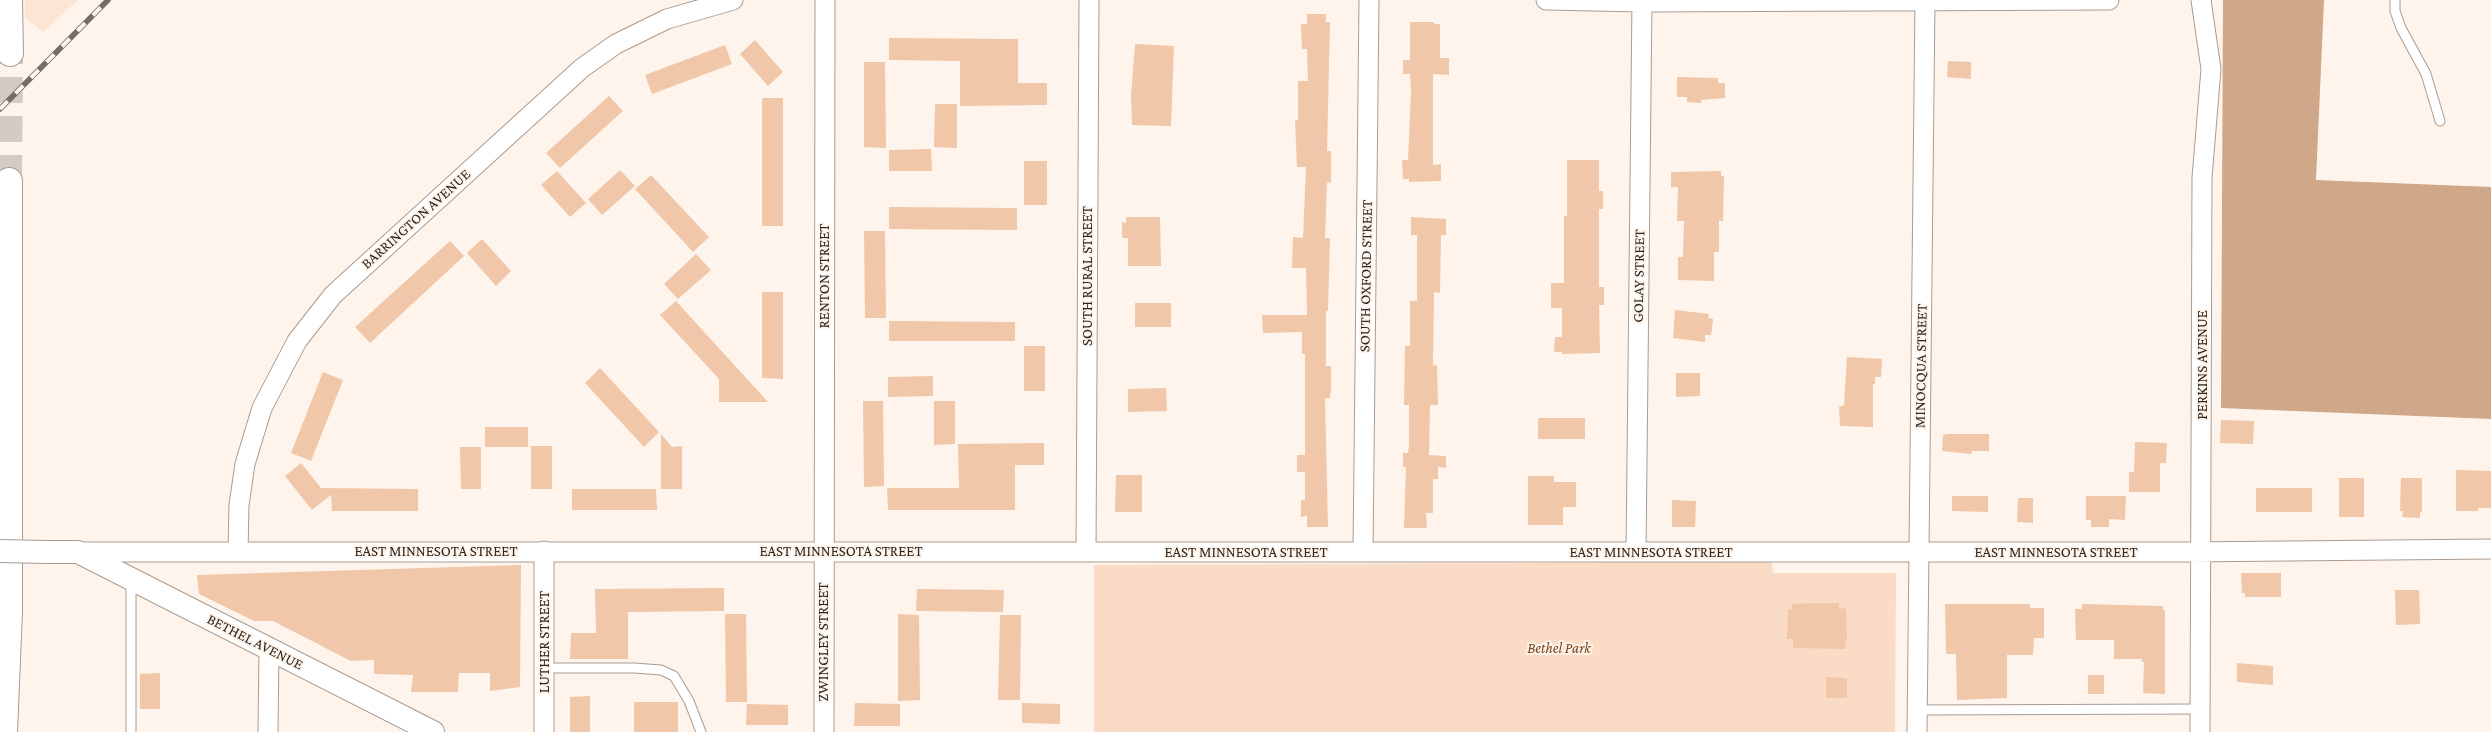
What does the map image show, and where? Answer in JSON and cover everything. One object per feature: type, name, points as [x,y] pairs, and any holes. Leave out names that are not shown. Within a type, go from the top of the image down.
[{"type":"main road","points":[[9,0],[10,53]]},
{"type":"main road","points":[[4,732],[9,603],[9,181]]},
{"type":"street","name":"BARRINGTON AVENUE","points":[[238,551],[239,505],[245,464],[262,408],[297,341],[333,295],[582,68],[616,44],[667,19],[733,0]]},
{"type":"street","name":"RENTON STREET","points":[[823,551],[825,0]]},
{"type":"street","name":"SOUTH RURAL STREET","points":[[1086,552],[1089,0]]},
{"type":"street","name":"SOUTH OXFORD STREET","points":[[1364,552],[1369,0]]},
{"type":"street","points":[[1546,0],[2109,0]]},
{"type":"street","name":"MINOCQUA STREET","points":[[1918,732],[1925,0]]},
{"type":"street","name":"PERKINS AVENUE","points":[[2200,732],[2202,178],[2211,69],[2201,0]]},
{"type":"street","name":"GOLAY STREET","points":[[1636,552],[1642,1]]},
{"type":"street","name":"EAST MINNESOTA STREET","points":[[0,551],[2201,552],[2491,549]]},
{"type":"street","name":"LUTHER STREET","points":[[544,551],[544,732]]},
{"type":"street","name":"ZWINGLEY STREET","points":[[823,551],[824,732]]},
{"type":"street","name":"BETHEL AVENUE","points":[[78,552],[433,732]]},
{"type":"street","points":[[268,732],[269,649]]},
{"type":"lane","points":[[2395,0],[2395,11],[2401,28],[2426,74],[2440,121]]},
{"type":"lane","points":[[131,579],[131,732]]},
{"type":"lane","points":[[544,668],[634,668],[661,670],[674,676],[689,701],[700,732]]},
{"type":"lane","points":[[1918,710],[2200,709]]},
{"type":"shaded area","points":[[25,0],[78,0],[43,32],[25,18]]},
{"type":"shaded area","points":[[2223,0],[2324,0],[2316,180],[2491,187],[2491,419],[2221,408]]},
{"type":"green space","name":"Bethel Park","points":[[1772,562],[1773,573],[1896,573],[1895,732],[1094,732],[1094,565]]},
{"type":"building","points":[[1307,14],[1326,14],[1326,22],[1330,22],[1327,151],[1331,151],[1331,182],[1327,183],[1325,238],[1330,238],[1328,311],[1326,311],[1326,366],[1331,366],[1331,388],[1330,398],[1325,398],[1328,527],[1307,527],[1307,516],[1301,517],[1301,500],[1305,500],[1305,472],[1297,472],[1297,455],[1305,455],[1305,354],[1302,354],[1302,332],[1263,333],[1262,315],[1307,315],[1306,268],[1292,268],[1293,237],[1303,238],[1306,167],[1297,167],[1295,120],[1298,120],[1298,81],[1308,81],[1307,49],[1302,49],[1301,24],[1307,24]]},
{"type":"building","points":[[1410,22],[1434,22],[1434,24],[1440,24],[1440,58],[1449,58],[1449,75],[1433,74],[1433,165],[1441,164],[1441,181],[1409,182],[1409,179],[1403,179],[1402,160],[1408,160],[1411,93],[1410,74],[1403,74],[1403,60],[1410,60]]},
{"type":"building","points":[[889,38],[1018,39],[1018,83],[1047,83],[1047,105],[960,106],[960,61],[889,60]]},
{"type":"building","points":[[755,40],[783,72],[768,86],[740,54]]},
{"type":"building","points":[[1135,44],[1174,46],[1171,126],[1132,125],[1131,96]]},
{"type":"building","points":[[725,45],[732,64],[652,94],[645,75]]},
{"type":"building","points":[[1948,61],[1971,62],[1971,79],[1947,77]]},
{"type":"building","points":[[864,62],[885,62],[886,148],[864,147]]},
{"type":"building","points":[[1677,77],[1718,78],[1718,83],[1725,83],[1725,98],[1701,100],[1701,103],[1687,102],[1687,97],[1677,97]]},
{"type":"building","points":[[609,96],[623,111],[560,168],[546,153]]},
{"type":"building","points":[[762,98],[783,98],[783,226],[762,226]]},
{"type":"building","points":[[935,104],[957,104],[957,148],[934,147]]},
{"type":"building","points":[[931,149],[932,171],[889,171],[889,150]]},
{"type":"building","points":[[1567,160],[1599,160],[1599,191],[1603,191],[1603,209],[1599,209],[1599,287],[1604,287],[1604,305],[1599,305],[1600,353],[1562,354],[1562,352],[1554,352],[1555,337],[1562,337],[1562,308],[1551,308],[1551,283],[1564,283],[1564,216],[1567,216]]},
{"type":"building","points":[[1024,161],[1047,161],[1047,205],[1024,205]]},
{"type":"building","points":[[620,170],[635,186],[602,215],[588,199]]},
{"type":"building","points":[[557,171],[586,203],[570,217],[541,185]]},
{"type":"building","points":[[1721,171],[1721,176],[1724,176],[1723,221],[1719,221],[1719,252],[1714,252],[1714,281],[1678,280],[1678,257],[1683,257],[1684,221],[1677,221],[1678,187],[1671,187],[1671,172]]},
{"type":"building","points":[[651,175],[709,237],[693,252],[635,189]]},
{"type":"building","points":[[889,207],[1017,208],[1017,230],[889,229]]},
{"type":"building","points":[[1126,217],[1160,217],[1161,266],[1128,266],[1128,238],[1122,238],[1122,222],[1126,223]]},
{"type":"building","points":[[1411,217],[1446,219],[1446,235],[1441,235],[1440,293],[1434,292],[1433,366],[1437,365],[1438,405],[1430,405],[1429,455],[1446,456],[1446,468],[1438,467],[1438,479],[1433,479],[1433,513],[1426,513],[1427,528],[1404,528],[1406,467],[1403,467],[1403,453],[1408,453],[1409,444],[1409,405],[1404,405],[1405,346],[1410,346],[1410,301],[1417,301],[1417,235],[1411,235]]},
{"type":"building","points":[[864,231],[885,231],[886,318],[865,318]]},
{"type":"building","points":[[482,239],[511,271],[496,286],[467,253]]},
{"type":"building","points":[[450,241],[464,256],[370,343],[355,327]]},
{"type":"building","points":[[696,254],[711,270],[678,299],[664,284]]},
{"type":"building","points":[[762,292],[783,292],[783,379],[762,378]]},
{"type":"building","points":[[676,301],[768,402],[719,402],[719,379],[660,315]]},
{"type":"building","points":[[1135,303],[1171,303],[1171,327],[1135,327]]},
{"type":"building","points":[[1675,310],[1709,314],[1708,318],[1713,319],[1711,335],[1705,335],[1705,342],[1673,338]]},
{"type":"building","points":[[889,321],[1015,322],[1015,341],[889,341]]},
{"type":"building","points":[[1024,346],[1045,346],[1045,391],[1024,391]]},
{"type":"building","points":[[1847,357],[1882,359],[1881,377],[1875,377],[1875,384],[1873,384],[1873,427],[1840,426],[1839,407],[1844,405]]},
{"type":"building","points":[[600,368],[659,432],[644,447],[585,383]]},
{"type":"building","points":[[323,372],[343,380],[311,461],[291,453]]},
{"type":"building","points":[[1676,373],[1700,373],[1700,396],[1676,397]]},
{"type":"building","points":[[933,376],[933,396],[888,397],[888,377]]},
{"type":"building","points":[[1166,388],[1167,411],[1128,412],[1128,389]]},
{"type":"building","points":[[863,401],[883,401],[884,486],[864,487]]},
{"type":"building","points":[[934,401],[955,401],[955,444],[934,445]]},
{"type":"building","points":[[1538,418],[1585,418],[1585,439],[1538,439]]},
{"type":"building","points":[[2221,420],[2254,421],[2253,444],[2220,443]]},
{"type":"building","points":[[485,427],[528,427],[528,447],[485,447]]},
{"type":"building","points":[[661,434],[672,447],[682,446],[682,489],[661,489]]},
{"type":"building","points":[[1989,434],[1989,451],[1972,451],[1971,454],[1942,451],[1943,435]]},
{"type":"building","points":[[2135,442],[2167,443],[2166,463],[2160,463],[2160,492],[2129,492],[2129,472],[2134,472]]},
{"type":"building","points":[[1044,443],[1044,465],[1015,465],[1015,510],[888,510],[887,488],[959,488],[958,444]]},
{"type":"building","points":[[531,446],[552,446],[552,489],[531,489]]},
{"type":"building","points":[[460,447],[481,447],[481,489],[461,489]]},
{"type":"building","points":[[301,463],[321,488],[418,489],[418,511],[332,511],[331,495],[312,510],[285,476]]},
{"type":"building","points":[[2456,470],[2491,471],[2491,508],[2478,508],[2478,511],[2456,511]]},
{"type":"building","points":[[1116,475],[1142,475],[1142,512],[1115,512]]},
{"type":"building","points":[[1528,476],[1554,476],[1554,482],[1576,482],[1576,507],[1563,507],[1563,525],[1528,525]]},
{"type":"building","points":[[2339,478],[2364,478],[2364,517],[2339,517]]},
{"type":"building","points":[[2401,478],[2422,478],[2422,512],[2420,512],[2420,518],[2402,517],[2403,511],[2400,511]]},
{"type":"building","points":[[2256,488],[2312,488],[2312,512],[2256,512]]},
{"type":"building","points":[[572,489],[656,489],[657,510],[572,510]]},
{"type":"building","points":[[1952,496],[1988,496],[1988,512],[1952,511]]},
{"type":"building","points":[[2086,496],[2126,496],[2125,520],[2109,519],[2109,527],[2091,527],[2091,520],[2086,520]]},
{"type":"building","points":[[2018,498],[2033,498],[2033,523],[2017,522]]},
{"type":"building","points":[[1672,500],[1696,501],[1695,527],[1672,527]]},
{"type":"building","points":[[521,565],[520,687],[490,691],[490,673],[459,673],[458,692],[411,692],[413,675],[374,674],[374,660],[351,661],[273,621],[254,621],[199,594],[197,575]]},
{"type":"building","points":[[2241,573],[2281,573],[2281,597],[2245,597],[2245,593],[2242,593]]},
{"type":"building","points":[[724,588],[724,611],[628,612],[628,659],[570,659],[571,633],[596,633],[595,589]]},
{"type":"building","points":[[917,589],[1004,590],[1003,612],[916,611]]},
{"type":"building","points":[[2395,590],[2419,590],[2420,624],[2396,625]]},
{"type":"building","points":[[1839,603],[1839,609],[1846,608],[1847,641],[1845,641],[1845,649],[1793,648],[1793,639],[1787,639],[1788,609],[1792,609],[1792,604]]},
{"type":"building","points":[[1945,604],[2030,604],[2030,608],[2044,608],[2044,638],[2034,638],[2033,655],[2007,655],[2007,698],[1957,700],[1956,654],[1946,654]]},
{"type":"building","points":[[2082,604],[2163,606],[2163,610],[2165,610],[2165,694],[2143,693],[2144,662],[2142,662],[2142,659],[2114,659],[2114,640],[2076,640],[2075,609],[2082,609]]},
{"type":"building","points":[[725,614],[746,614],[747,702],[726,702]]},
{"type":"building","points":[[898,614],[919,615],[920,700],[898,701]]},
{"type":"building","points":[[1000,615],[1021,615],[1020,700],[998,700]]},
{"type":"building","points":[[2237,663],[2273,666],[2273,685],[2237,682]]},
{"type":"building","points":[[160,673],[160,709],[140,709],[140,674]]},
{"type":"building","points":[[2088,675],[2104,675],[2104,694],[2088,694]]},
{"type":"building","points":[[1826,677],[1847,678],[1847,698],[1826,698]]},
{"type":"building","points":[[590,696],[590,732],[570,732],[570,697]]},
{"type":"building","points":[[634,702],[678,702],[678,732],[634,732]]},
{"type":"building","points":[[855,703],[900,704],[900,726],[854,726]]},
{"type":"building","points":[[1022,703],[1060,704],[1060,724],[1022,723]]},
{"type":"building","points":[[747,704],[788,705],[788,725],[746,725]]},
{"type":"tunnel","points":[[9,181],[10,53]]},
{"type":"railway","points":[[0,109],[108,0]]}]
